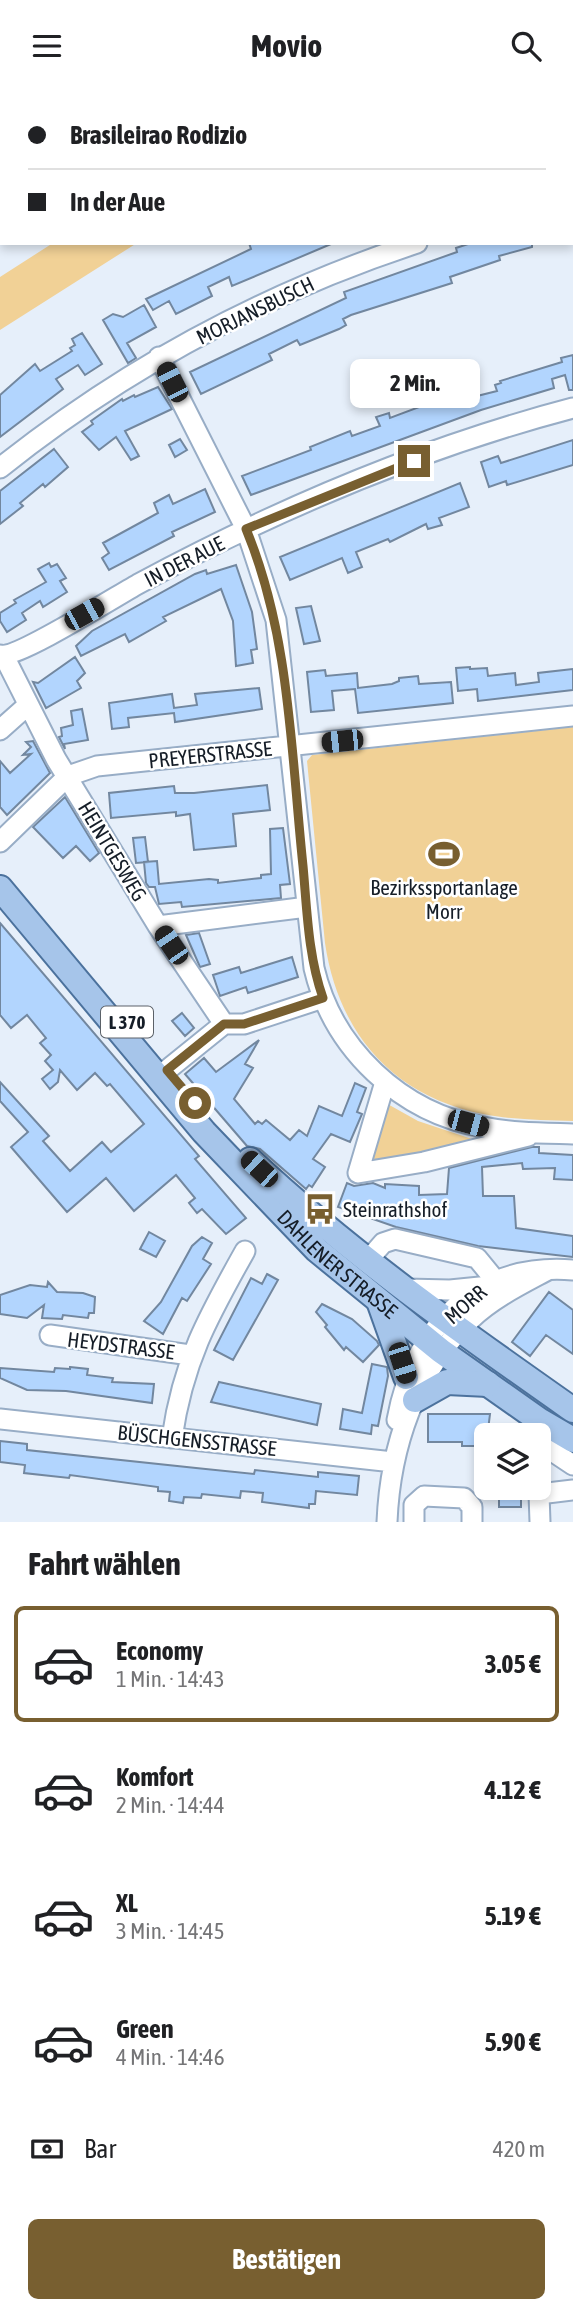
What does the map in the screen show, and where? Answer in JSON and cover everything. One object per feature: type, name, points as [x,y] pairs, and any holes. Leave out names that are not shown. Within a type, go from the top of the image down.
[{"type":"main road","name":"DAHLENER STRASSE","points":[[0,871],[167,1070],[240,1151],[313,1216],[406,1289],[573,1410]]},
{"type":"main road","name":"DAHLENER STRASSE","points":[[4,902],[204,1132],[317,1250],[434,1345],[539,1420],[573,1440]]},
{"type":"main road","points":[[380,1303],[411,1388],[447,1382],[488,1384]]},
{"type":"street","name":"MORJANSBUSCH","points":[[0,468],[57,423],[159,358],[293,289],[412,245]]},
{"type":"street","points":[[159,358],[246,529],[276,620],[314,968],[323,998],[348,1045],[385,1082],[422,1107],[453,1120],[482,1127],[573,1134]]},
{"type":"street","name":"IN DER AUE","points":[[2,656],[25,649],[144,581],[246,529],[435,453],[524,421],[573,408]]},
{"type":"street","name":"HEINTGESWEG","points":[[2,656],[68,776],[158,926],[224,1024]]},
{"type":"street","points":[[0,730],[28,705]]},
{"type":"street","name":"PREYERSTRASSE","points":[[0,842],[68,776],[97,766],[573,716]]},
{"type":"street","name":"HEINTGESWEG","points":[[158,926],[307,907]]},
{"type":"street","points":[[167,1070],[224,1024],[244,1024],[323,998]]},
{"type":"street","points":[[385,1082],[358,1173],[436,1159],[539,1133]]},
{"type":"street","name":"DAHLENER STRASSE","points":[[369,1259],[383,1243],[395,1239],[477,1258],[488,1283],[450,1290],[406,1289]]},
{"type":"street","name":"HEYDSTRASSE","points":[[172,1437],[178,1394],[190,1355],[245,1251]]},
{"type":"street","name":"MORR","points":[[453,1325],[548,1270]]},
{"type":"street","name":"MORR","points":[[387,1522],[393,1441],[411,1388],[434,1345],[488,1283],[517,1272],[573,1270]]},
{"type":"street","name":"HEYDSTRASSE","points":[[50,1335],[190,1355]]},
{"type":"street","name":"BÜSCHGENSSTRASSE","points":[[0,1419],[393,1461]]},
{"type":"street","points":[[539,1420],[549,1449],[573,1465]]},
{"type":"street","points":[[540,1522],[539,1495],[573,1490]]},
{"type":"street","points":[[414,1522],[414,1505],[424,1496],[464,1498],[472,1507],[472,1522]]},
{"type":"shaded area","points":[[50,245],[134,245],[0,330],[0,277]]},
{"type":"shaded area","name":"Bezirkssportanlage Morr","points":[[573,727],[573,1121],[483,1114],[451,1105],[422,1092],[396,1075],[375,1055],[342,1005],[325,943],[307,761],[312,755]]},
{"type":"shaded area","points":[[384,1102],[418,1121],[472,1139],[473,1143],[370,1164]]},
{"type":"building","points":[[250,245],[329,245],[232,286],[229,277],[208,287],[212,296],[176,314],[169,301],[153,310],[146,299],[251,249]]},
{"type":"building","points":[[465,245],[532,245],[499,256],[500,260],[450,277],[452,283],[351,315],[343,319],[346,325],[339,329],[300,345],[297,340],[269,354],[272,360],[201,394],[190,372],[346,298],[344,292],[457,252],[456,248]]},
{"type":"building","points":[[144,305],[156,327],[127,343],[136,358],[128,363],[103,320],[113,314],[123,317]]},
{"type":"building","points":[[82,333],[102,364],[85,375],[78,365],[56,379],[63,389],[0,437],[0,395],[35,364],[40,371],[72,351],[70,348],[75,345],[72,339]]},
{"type":"building","points":[[573,355],[573,390],[569,390],[565,375],[552,379],[554,388],[481,410],[251,495],[242,476],[311,450],[310,447],[350,431],[352,436],[380,426],[376,417],[389,413],[390,418],[430,403],[428,399],[436,396],[432,383],[450,393],[465,387],[470,377],[477,396],[497,391],[495,385],[501,383],[500,381],[562,362],[561,358]]},
{"type":"building","points":[[158,387],[172,409],[125,431],[139,456],[131,460],[116,437],[99,450],[82,432],[93,424],[91,421],[122,399],[123,401],[134,395],[135,397]]},
{"type":"building","points":[[180,439],[187,450],[175,457],[169,445]]},
{"type":"building","points":[[573,440],[573,465],[507,485],[506,481],[489,487],[481,462],[498,456],[501,463]]},
{"type":"building","points":[[54,449],[68,467],[45,487],[43,484],[20,503],[23,506],[0,524],[0,491]]},
{"type":"building","points":[[460,483],[469,507],[439,518],[442,525],[428,529],[426,524],[390,542],[388,539],[356,552],[362,567],[348,573],[342,558],[290,580],[280,557]]},
{"type":"building","points":[[205,489],[215,512],[172,532],[174,536],[109,570],[102,558],[109,553],[103,543],[158,513],[154,503],[169,495],[173,504]]},
{"type":"building","points":[[49,563],[51,567],[57,564],[66,578],[60,581],[67,592],[43,607],[40,601],[22,613],[26,620],[7,632],[0,621],[0,613],[16,603],[14,600],[46,582],[38,569]]},
{"type":"building","points":[[236,565],[252,612],[257,649],[251,650],[253,663],[236,666],[233,621],[221,589],[163,617],[166,621],[129,642],[125,634],[81,656],[76,646],[92,631],[195,574],[206,570],[207,574]]},
{"type":"building","points":[[311,606],[320,641],[304,644],[296,608]]},
{"type":"building","points":[[75,657],[85,673],[77,681],[81,688],[46,708],[33,682],[38,683]]},
{"type":"building","points":[[456,668],[487,668],[488,676],[515,673],[516,685],[539,682],[538,673],[573,669],[573,690],[478,701],[477,689],[458,691]]},
{"type":"building","points":[[325,670],[326,676],[357,673],[358,688],[392,684],[399,681],[399,678],[418,676],[419,684],[451,682],[453,703],[358,713],[355,689],[332,691],[334,710],[311,712],[307,672]]},
{"type":"building","points":[[259,688],[262,709],[175,722],[174,713],[128,718],[129,727],[112,729],[109,703],[172,694],[174,708],[197,705],[195,694]]},
{"type":"building","points":[[82,709],[88,740],[64,744],[65,749],[59,737],[62,736],[61,728],[73,725],[71,711]]},
{"type":"building","points":[[33,741],[50,773],[7,815],[0,807],[0,761],[10,773],[31,754],[23,755],[31,747],[26,742]]},
{"type":"building","points":[[267,785],[270,810],[233,814],[236,846],[194,850],[190,814],[176,816],[176,812],[111,818],[109,793],[174,786],[175,793],[194,793]]},
{"type":"building","points":[[65,797],[99,853],[90,861],[76,846],[63,858],[33,827]]},
{"type":"building","points":[[283,828],[290,884],[280,885],[281,898],[182,907],[181,902],[159,904],[155,887],[149,887],[146,883],[144,862],[157,861],[159,884],[209,879],[218,880],[218,883],[261,878],[261,875],[271,874],[270,829]]},
{"type":"building","points":[[145,837],[148,862],[136,863],[133,838]]},
{"type":"building","points":[[0,923],[199,1156],[195,1159],[246,1218],[226,1234],[202,1209],[197,1213],[189,1203],[195,1198],[176,1175],[134,1211],[106,1178],[67,1212],[11,1147],[28,1132],[0,1101],[0,1082],[49,1136],[43,1141],[70,1171],[102,1142],[111,1152],[144,1124],[110,1084],[107,1086],[95,1073],[77,1090],[60,1070],[58,1082],[50,1089],[42,1079],[53,1070],[45,1061],[51,1055],[40,1043],[46,1038],[27,1015],[11,1028],[0,1015]]},
{"type":"building","points":[[199,933],[210,964],[200,967],[186,935]]},
{"type":"building","points":[[292,957],[298,977],[248,993],[246,987],[220,996],[213,975],[239,967],[241,973]]},
{"type":"building","points":[[182,1013],[194,1028],[185,1036],[172,1021]]},
{"type":"building","points":[[259,1040],[245,1064],[253,1068],[234,1099],[255,1124],[258,1121],[262,1124],[266,1120],[290,1140],[299,1130],[307,1136],[319,1106],[342,1116],[355,1083],[366,1088],[357,1112],[362,1114],[350,1142],[331,1134],[313,1159],[325,1167],[312,1187],[309,1185],[306,1189],[260,1149],[247,1146],[185,1074],[204,1058],[216,1072]]},
{"type":"building","points":[[539,1147],[539,1153],[573,1155],[573,1180],[554,1179],[555,1168],[523,1169],[522,1163],[482,1167],[483,1196],[514,1196],[516,1228],[573,1236],[573,1257],[478,1246],[396,1227],[338,1207],[347,1183],[354,1186],[373,1183],[385,1188],[385,1184],[419,1186],[419,1195],[447,1194],[449,1168]]},
{"type":"building","points":[[149,1232],[165,1241],[156,1257],[140,1249]]},
{"type":"building","points":[[202,1237],[212,1243],[203,1259],[211,1264],[187,1301],[182,1298],[163,1334],[144,1321],[161,1302],[192,1246]]},
{"type":"building","points":[[267,1274],[278,1280],[233,1360],[214,1350],[251,1278],[262,1284]]},
{"type":"building","points":[[48,1282],[57,1292],[83,1293],[95,1297],[94,1313],[89,1313],[88,1318],[63,1315],[62,1319],[42,1318],[44,1305],[27,1318],[0,1314],[0,1295],[30,1285],[47,1287]]},
{"type":"building","points":[[549,1292],[573,1310],[573,1354],[546,1335],[530,1356],[512,1342]]},
{"type":"building","points":[[322,1304],[352,1319],[377,1341],[379,1345],[363,1362],[346,1347],[344,1350],[325,1327],[327,1325],[316,1312]]},
{"type":"building","points":[[372,1364],[387,1367],[388,1376],[378,1426],[372,1425],[371,1434],[340,1429],[343,1409],[362,1413]]},
{"type":"building","points":[[0,1368],[54,1372],[55,1368],[88,1369],[87,1375],[113,1378],[112,1382],[154,1384],[152,1403],[66,1391],[27,1390],[0,1378]]},
{"type":"building","points":[[219,1382],[321,1404],[317,1425],[211,1402]]},
{"type":"building","points":[[428,1414],[490,1414],[489,1423],[474,1423],[474,1446],[462,1446],[462,1442],[428,1442]]},
{"type":"building","points":[[0,1441],[27,1444],[27,1450],[254,1474],[255,1470],[318,1477],[318,1472],[359,1476],[357,1495],[316,1491],[315,1504],[309,1504],[309,1508],[262,1502],[263,1493],[241,1491],[240,1498],[202,1494],[201,1498],[184,1497],[183,1503],[169,1501],[170,1492],[158,1491],[158,1487],[70,1475],[69,1478],[24,1473],[25,1465],[0,1462]]},
{"type":"building","points":[[499,1500],[521,1500],[521,1507],[499,1507]]},
{"type":"place","name":"Bezirkssportanlage Morr","points":[[444,854]]},
{"type":"place","name":"Steinrathshof","points":[[320,1209]]},
{"type":"route","points":[[195,1103],[167,1070],[224,1024],[244,1024],[323,998],[314,968],[281,648],[269,593],[246,529],[414,461]]}]
